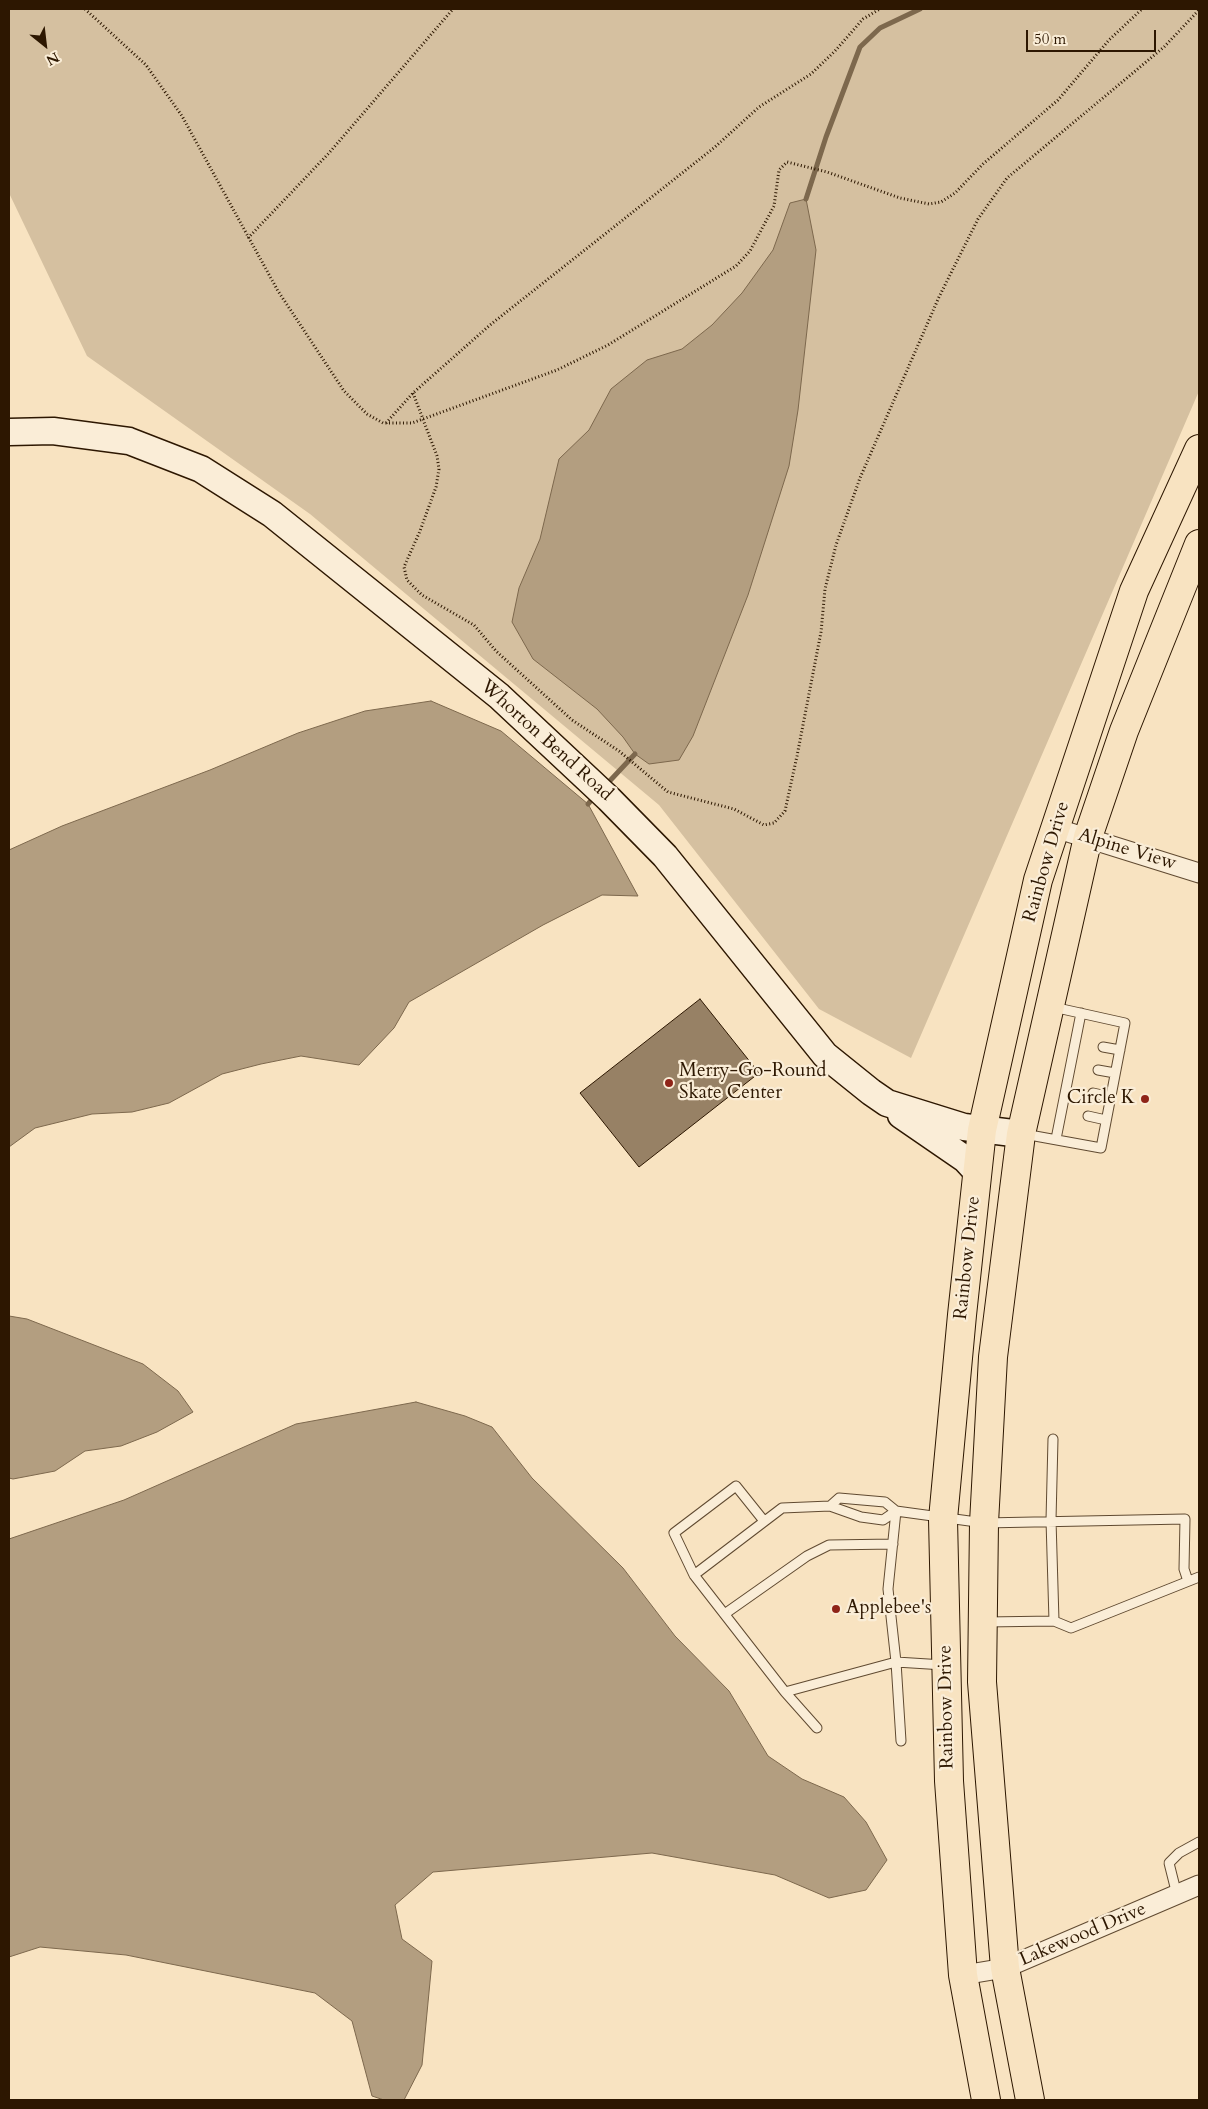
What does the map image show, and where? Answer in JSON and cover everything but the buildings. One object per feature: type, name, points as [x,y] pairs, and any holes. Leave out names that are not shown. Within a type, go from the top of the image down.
[{"type":"main road","name":"Whorton Bend Road","points":[[9,432],[53,431],[130,441],[201,469],[272,514],[499,696],[609,799],[665,856],[826,1054],[870,1092],[888,1103],[964,1127],[1022,1134]]},
{"type":"main road","name":"Rainbow Drive","points":[[986,2100],[963,1975],[949,1781],[944,1519],[982,1130],[1038,880],[1134,591],[1199,449]]},
{"type":"main road","name":"Rainbow Drive","points":[[1030,2100],[1006,1968],[982,1682],[984,1523],[993,1358],[1022,1134],[1088,837],[1124,731],[1199,544]]},
{"type":"main road","points":[[888,1103],[909,1122],[965,1159],[977,1172]]},
{"type":"street","name":"Alpine View","points":[[1055,828],[1199,872]]},
{"type":"street","name":"Lakewood Drive","points":[[963,1975],[1006,1968],[1199,1885]]},
{"type":"lane","points":[[1022,1134],[1100,1148],[1106,1120],[1125,1023],[1049,1006]]},
{"type":"lane","points":[[1056,1139],[1070,1090],[1079,1043],[1081,1013]]},
{"type":"lane","points":[[1103,1047],[1120,1050]]},
{"type":"lane","points":[[1098,1070],[1115,1073]]},
{"type":"lane","points":[[1093,1094],[1110,1097]]},
{"type":"lane","points":[[1088,1116],[1106,1120]]},
{"type":"lane","points":[[1053,1439],[1050,1520],[1054,1621]]},
{"type":"lane","points":[[764,1521],[736,1486],[674,1533],[694,1574],[726,1613],[785,1692],[817,1728]]},
{"type":"lane","points":[[830,1506],[839,1498],[867,1500],[885,1502],[896,1512],[984,1523],[1050,1520],[1185,1519],[1184,1568],[1188,1581]]},
{"type":"lane","points":[[694,1574],[782,1508],[830,1506],[862,1517],[883,1520],[896,1512]]},
{"type":"lane","points":[[896,1512],[888,1589],[896,1662],[901,1740]]},
{"type":"lane","points":[[726,1613],[807,1556],[829,1545],[893,1544]]},
{"type":"lane","points":[[983,1622],[1054,1621],[1071,1628],[1199,1577]]},
{"type":"lane","points":[[785,1692],[896,1662],[946,1665]]},
{"type":"lane","points":[[1178,1895],[1169,1863],[1179,1853],[1199,1842]]},
{"type":"path","points":[[85,9],[146,65],[182,116],[278,291],[344,391],[366,414],[386,423],[412,423],[557,370],[608,345],[736,266],[750,251],[774,206],[779,170],[787,162],[798,163],[828,172],[900,198],[929,204],[941,202],[955,193],[983,164],[1058,100],[1109,40],[1142,9]]},
{"type":"path","points":[[248,238],[329,152],[452,9]]},
{"type":"path","points":[[386,423],[413,393],[490,325],[715,147],[759,107],[811,74],[835,52],[863,19],[880,9]]},
{"type":"path","points":[[413,393],[437,456],[439,469],[420,531],[404,567],[408,580],[422,595],[474,625],[496,651],[572,720],[619,751],[668,792],[734,809],[764,825],[774,823],[785,811],[821,632],[825,589],[836,545],[860,478],[924,333],[978,219],[1007,178],[1164,47],[1199,10]]},
{"type":"shaded area","points":[[9,9],[1199,9],[1199,391],[911,1058],[819,1009],[659,805],[310,514],[87,356],[9,193]]},
{"type":"shaded area","points":[[806,199],[816,250],[798,410],[789,466],[748,595],[693,736],[679,760],[649,764],[635,754],[623,737],[597,709],[533,659],[512,622],[519,588],[540,539],[559,459],[589,430],[611,389],[647,360],[682,349],[712,325],[742,293],[773,250],[790,203]]},
{"type":"shaded area","points":[[431,701],[501,731],[588,804],[638,896],[602,895],[543,925],[409,1002],[394,1028],[359,1065],[301,1056],[261,1064],[222,1074],[169,1103],[132,1112],[92,1114],[35,1128],[9,1147],[9,850],[62,826],[210,770],[298,733],[365,711]]},
{"type":"shaded area","points":[[9,1316],[27,1319],[143,1364],[178,1391],[193,1412],[157,1432],[121,1446],[85,1451],[55,1471],[13,1479],[9,1478]]},
{"type":"shaded area","points":[[416,1402],[465,1416],[492,1427],[532,1478],[623,1568],[675,1636],[729,1691],[768,1756],[802,1779],[844,1797],[866,1822],[887,1860],[866,1890],[829,1898],[775,1875],[652,1853],[433,1872],[395,1905],[402,1939],[432,1961],[422,2065],[404,2100],[384,2100],[372,2096],[352,2021],[315,1993],[126,1955],[40,1947],[9,1957],[9,1539],[124,1500],[296,1424]]},
{"type":"waterway","points":[[806,199],[826,137],[860,47],[880,28],[920,9]]},
{"type":"waterway","points":[[605,786],[635,754]]},
{"type":"waterway","points":[[588,804],[595,796]]},
{"type":"place","name":"Merry-Go-Round Skate Center","points":[[669,1083]]},
{"type":"place","name":"Circle K","points":[[1145,1099]]},
{"type":"place","name":"Applebee's","points":[[836,1609]]}]
